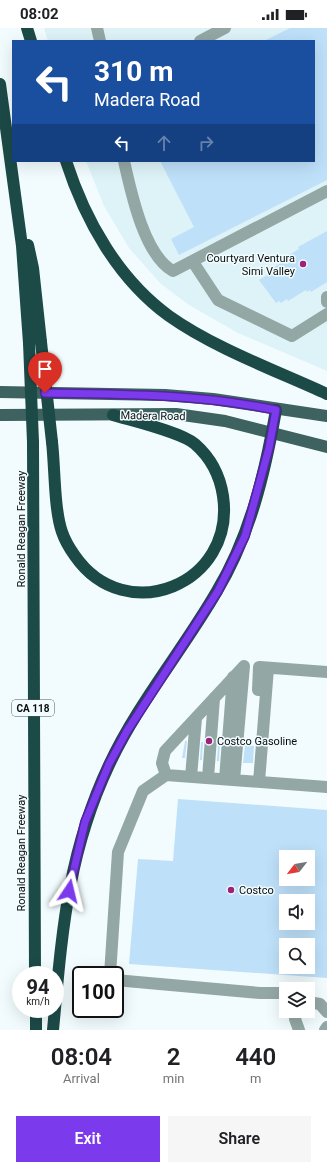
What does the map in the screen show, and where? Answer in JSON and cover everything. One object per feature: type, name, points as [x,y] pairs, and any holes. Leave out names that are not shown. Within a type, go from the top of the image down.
[{"type":"highway","points":[[27,28],[31,40]]},
{"type":"highway","name":"Ronald Reagan Freeway","points":[[0,84],[22,246],[29,343],[33,442],[36,966]]},
{"type":"highway","points":[[66,162],[90,222],[110,253],[134,284],[168,315],[208,339],[327,394]]},
{"type":"highway","points":[[16,193],[33,268],[42,342],[59,519],[62,533],[68,546],[93,577],[117,590],[132,593],[165,590],[191,578],[205,565],[215,550],[225,518],[221,482],[213,464],[195,444],[171,433],[113,415]]},
{"type":"highway","points":[[53,1030],[62,933],[71,877],[90,807],[109,764],[127,731],[218,591],[245,536],[272,432],[276,410]]},
{"type":"highway","points":[[36,1018],[36,1030]]},
{"type":"main road","name":"Madera Road","points":[[0,392],[165,394],[213,399],[276,410],[327,416]]},
{"type":"main road","name":"Madera Road","points":[[0,415],[176,414],[225,421],[327,447]]},
{"type":"street","points":[[97,28],[100,40]]},
{"type":"street","points":[[202,40],[225,28]]},
{"type":"street","points":[[124,162],[133,202],[155,254],[165,267],[173,271],[327,192]]},
{"type":"street","points":[[193,262],[218,300],[292,336],[327,314]]},
{"type":"street","points":[[327,297],[327,302]]},
{"type":"street","points":[[221,779],[256,667]]},
{"type":"street","points":[[221,779],[256,667]]},
{"type":"street","points":[[166,775],[162,763],[165,751],[233,677],[256,667],[327,672]]},
{"type":"street","points":[[221,779],[233,677]]},
{"type":"street","points":[[221,779],[225,686]]},
{"type":"street","points":[[210,702],[221,779]]},
{"type":"street","points":[[192,722],[221,779]]},
{"type":"street","points":[[111,966],[118,852],[143,791],[166,775],[327,787]]},
{"type":"street","points":[[124,981],[260,993],[279,993]]},
{"type":"street","points":[[315,1003],[320,1004],[327,1012]]},
{"type":"street","points":[[295,1018],[299,1030]]},
{"type":"shaded area","points":[[44,28],[327,28],[327,371],[238,333],[189,305],[161,284],[129,248],[104,206],[86,162],[315,162],[315,40],[48,40]]},
{"type":"building","points":[[290,28],[327,28],[327,180],[179,255],[171,239],[194,227],[161,162],[315,162],[315,40],[266,40]]},
{"type":"building","name":"Courtyard Ventura Simi Valley","points":[[327,231],[327,282],[311,292],[310,290],[307,292],[306,290],[288,301],[287,299],[281,303],[279,301],[276,303],[259,280],[271,273],[269,270],[288,259],[287,256],[299,249],[298,247]]},
{"type":"building","points":[[185,741],[187,741],[185,758],[182,758]]},
{"type":"building","points":[[201,742],[203,742],[202,760],[200,760]]},
{"type":"building","points":[[218,743],[220,744],[219,761],[217,761]]},
{"type":"building","points":[[245,745],[254,746],[253,763],[243,763]]},
{"type":"building","name":"Costco","points":[[178,799],[327,810],[327,978],[129,964],[138,859],[173,861]]},
{"type":"place","name":"Courtyard Ventura Simi Valley","points":[[303,264]]},
{"type":"place","name":"Costco Gasoline","points":[[209,741]]},
{"type":"place","name":"Costco","points":[[231,890]]},
{"type":"route","points":[[45,393],[165,394],[213,399],[276,410],[269,448],[245,536],[218,591],[127,731],[109,764],[85,822],[80,838],[69,891]]}]
